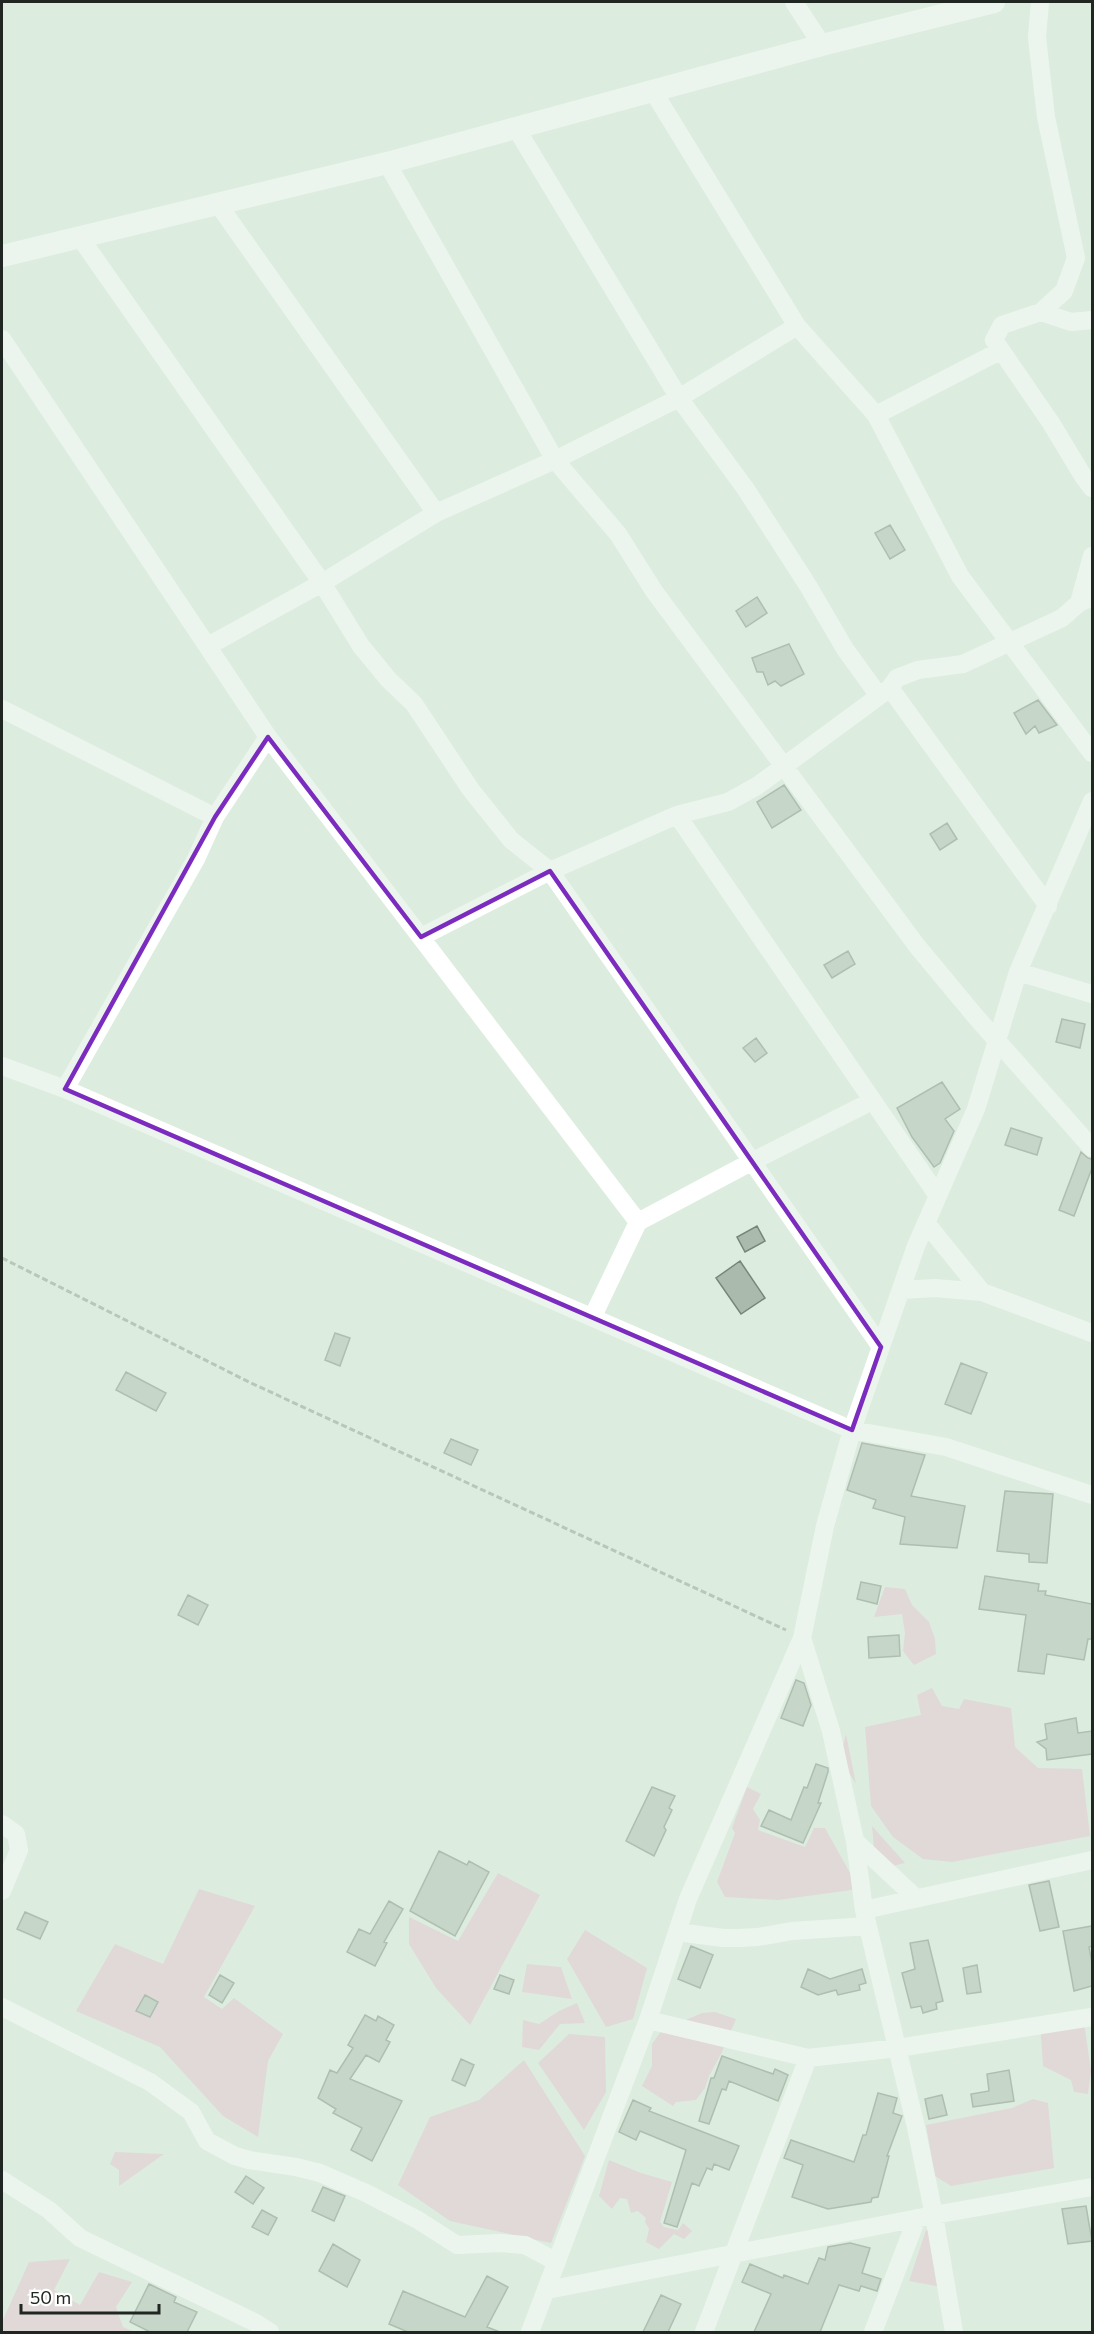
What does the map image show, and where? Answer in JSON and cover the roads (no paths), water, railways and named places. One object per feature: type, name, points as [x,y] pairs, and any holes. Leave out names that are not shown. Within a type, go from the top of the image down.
[{"type":"street","points":[[794,2],[822,45]]},
{"type":"street","points":[[2,256],[387,162],[822,45],[994,2]]},
{"type":"street","points":[[1040,2],[1037,37],[1046,117],[1076,258],[1064,291],[1041,312],[1002,325],[994,340],[1092,488]]},
{"type":"street","points":[[653,91],[797,326],[876,415],[960,576],[1092,753]]},
{"type":"street","points":[[516,128],[679,398],[745,488],[807,584],[845,649],[884,692],[1048,906]]},
{"type":"street","points":[[387,162],[555,460],[618,534],[654,591],[917,946],[976,1017],[1092,1148]]},
{"type":"street","points":[[218,204],[436,513]]},
{"type":"street","points":[[79,236],[322,583],[361,646],[387,678],[414,704],[471,790],[511,840],[550,871],[880,1347]]},
{"type":"street","points":[[1041,312],[1071,322],[1092,320]]},
{"type":"street","points":[[207,646],[322,583],[436,513],[555,460],[679,398],[797,326]]},
{"type":"street","points":[[2,339],[268,736],[638,1222]]},
{"type":"street","points":[[876,415],[1000,351]]},
{"type":"street","points":[[420,937],[550,871],[677,815],[728,802],[758,786],[884,692],[897,678],[918,670],[963,664],[1062,618],[1086,600],[1092,556]]},
{"type":"street","points":[[2,709],[215,817]]},
{"type":"street","points":[[65,1089],[196,859],[215,817],[268,736]]},
{"type":"street","points":[[530,2332],[648,2020],[688,1899],[802,1638],[825,1526],[852,1430],[880,1347],[926,1223],[976,1109],[996,1037],[1018,972],[1092,801]]},
{"type":"street","points":[[677,815],[938,1196]]},
{"type":"street","points":[[1018,972],[1092,994]]},
{"type":"street","points":[[2,1066],[65,1089],[852,1430],[946,1447],[1092,1495]]},
{"type":"street","points":[[593,1316],[638,1222],[872,1101]]},
{"type":"street","points":[[926,1223],[982,1292]]},
{"type":"street","points":[[901,1290],[935,1288],[982,1292],[1092,1334]]},
{"type":"street","points":[[802,1638],[831,1731],[855,1841],[866,1918],[898,2048],[926,2217],[954,2332]]},
{"type":"street","points":[[2,1824],[16,1834],[20,1850],[2,1891]]},
{"type":"street","points":[[855,1841],[916,1898]]},
{"type":"street","points":[[677,1932],[731,1938],[758,1937],[866,1918],[916,1898],[1092,1860]]},
{"type":"street","points":[[2,2007],[150,2082],[191,2112],[207,2141],[235,2156],[320,2173],[366,2193],[418,2220],[457,2245],[500,2243],[525,2245],[557,2262]]},
{"type":"street","points":[[648,2020],[808,2058],[898,2048],[1092,2017]]},
{"type":"street","points":[[704,2332],[808,2058]]},
{"type":"street","points":[[2,2180],[49,2210],[80,2238],[256,2323],[270,2332]]},
{"type":"street","points":[[547,2290],[1092,2187]]},
{"type":"street","points":[[873,2332],[926,2217]]}]
